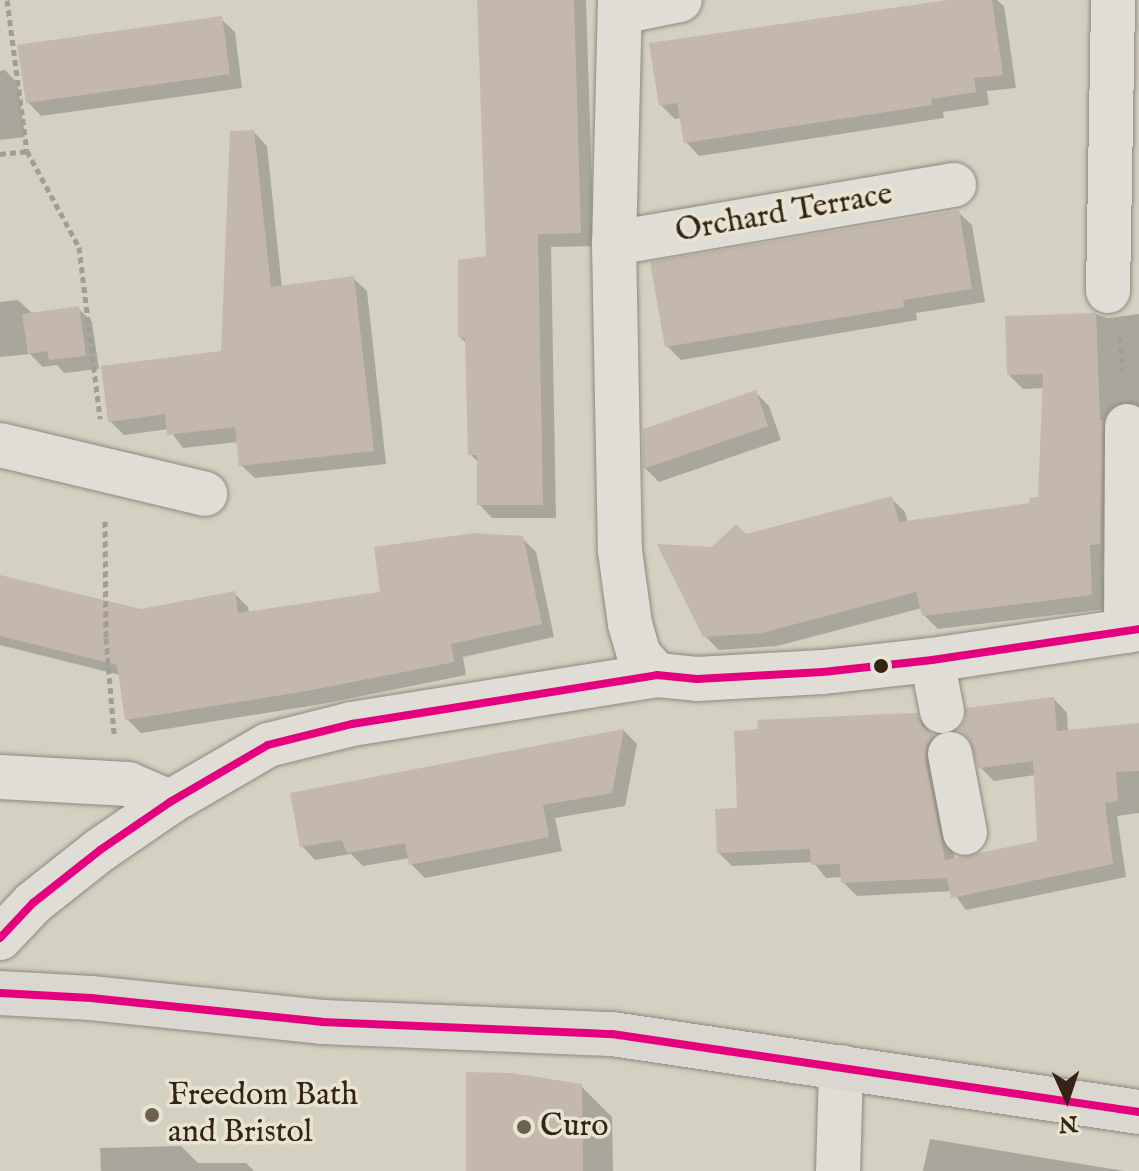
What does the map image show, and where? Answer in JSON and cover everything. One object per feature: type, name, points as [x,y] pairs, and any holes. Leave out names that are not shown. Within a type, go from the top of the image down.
[{"type":"highway","points":[[0,993],[91,998],[322,1022],[612,1034],[1139,1112]]},
{"type":"street","points":[[657,675],[639,655],[630,624],[620,551],[614,243],[620,6],[680,0]]},
{"type":"street","points":[[1108,291],[1124,192],[1113,0]]},
{"type":"street","name":"Orchard Terrace","points":[[614,243],[954,185]]},
{"type":"street","points":[[0,938],[33,903],[170,802],[268,745],[352,724],[657,675],[697,679],[932,660],[1132,630],[1127,426]]},
{"type":"street","points":[[0,445],[205,494]]},
{"type":"street","points":[[932,660],[942,711]]},
{"type":"street","points":[[950,754],[965,833]]},
{"type":"street","points":[[0,777],[128,784],[170,802]]},
{"type":"street","points":[[838,1171],[841,1067]]},
{"type":"path","points":[[7,0],[27,151],[79,247],[101,426],[106,638],[115,740]]},
{"type":"path","points":[[0,154],[27,151]]},
{"type":"path","points":[[1108,291],[1118,305],[1127,426]]},
{"type":"building","points":[[477,0],[574,0],[581,233],[538,234],[543,505],[477,505],[477,455],[468,455],[465,338],[458,337],[458,260],[486,256]]},
{"type":"building","points":[[947,0],[992,0],[1003,75],[974,78],[976,92],[931,99],[932,105],[684,143],[677,103],[659,106],[649,43]]},
{"type":"building","points":[[222,16],[230,74],[26,103],[17,45]]},
{"type":"building","points":[[254,130],[271,287],[354,276],[374,451],[239,466],[235,427],[167,435],[165,414],[108,422],[101,366],[221,351],[230,131]]},
{"type":"building","points":[[959,210],[972,289],[903,300],[905,307],[665,347],[650,262]]},
{"type":"building","points":[[79,306],[86,356],[49,360],[47,351],[28,354],[22,314]]},
{"type":"building","points":[[1096,313],[1100,420],[1103,420],[1100,544],[1090,545],[1092,595],[922,616],[916,592],[762,633],[703,637],[657,544],[712,547],[736,524],[746,534],[892,496],[899,522],[1030,503],[1029,498],[1038,497],[1043,374],[1007,375],[1005,316]]},
{"type":"building","points":[[756,390],[768,426],[643,469],[643,429]]},
{"type":"building","points":[[474,533],[523,536],[542,624],[451,644],[454,662],[307,691],[125,720],[117,665],[0,636],[0,575],[141,609],[235,591],[238,613],[380,592],[374,547]]},
{"type":"building","points":[[1054,697],[1057,731],[1139,723],[1139,771],[1116,772],[1118,801],[1105,803],[1113,864],[951,898],[947,878],[841,883],[840,864],[811,865],[810,849],[717,853],[715,809],[737,808],[734,731],[758,729],[757,720],[885,714],[917,713],[923,727],[934,735],[927,745],[925,759],[945,860],[1037,841],[1033,761],[978,768],[969,738],[958,730],[965,720],[966,708]]},
{"type":"building","points":[[624,729],[612,793],[543,805],[549,837],[409,865],[405,843],[347,853],[342,840],[300,847],[290,793]]},
{"type":"building","name":"Curo","points":[[466,1072],[511,1073],[582,1084],[583,1171],[466,1171]]},
{"type":"transit line","points":[[0,938],[33,903],[100,850],[170,802],[268,745],[352,724],[657,675],[697,679],[823,672],[932,660],[1139,629]]},
{"type":"transit line","points":[[0,993],[91,998],[322,1022],[612,1034],[1139,1112]]},
{"type":"place","name":"Freedom Bath and Bristol","points":[[152,1115]]},
{"type":"place","name":"Curo","points":[[524,1127]]}]
